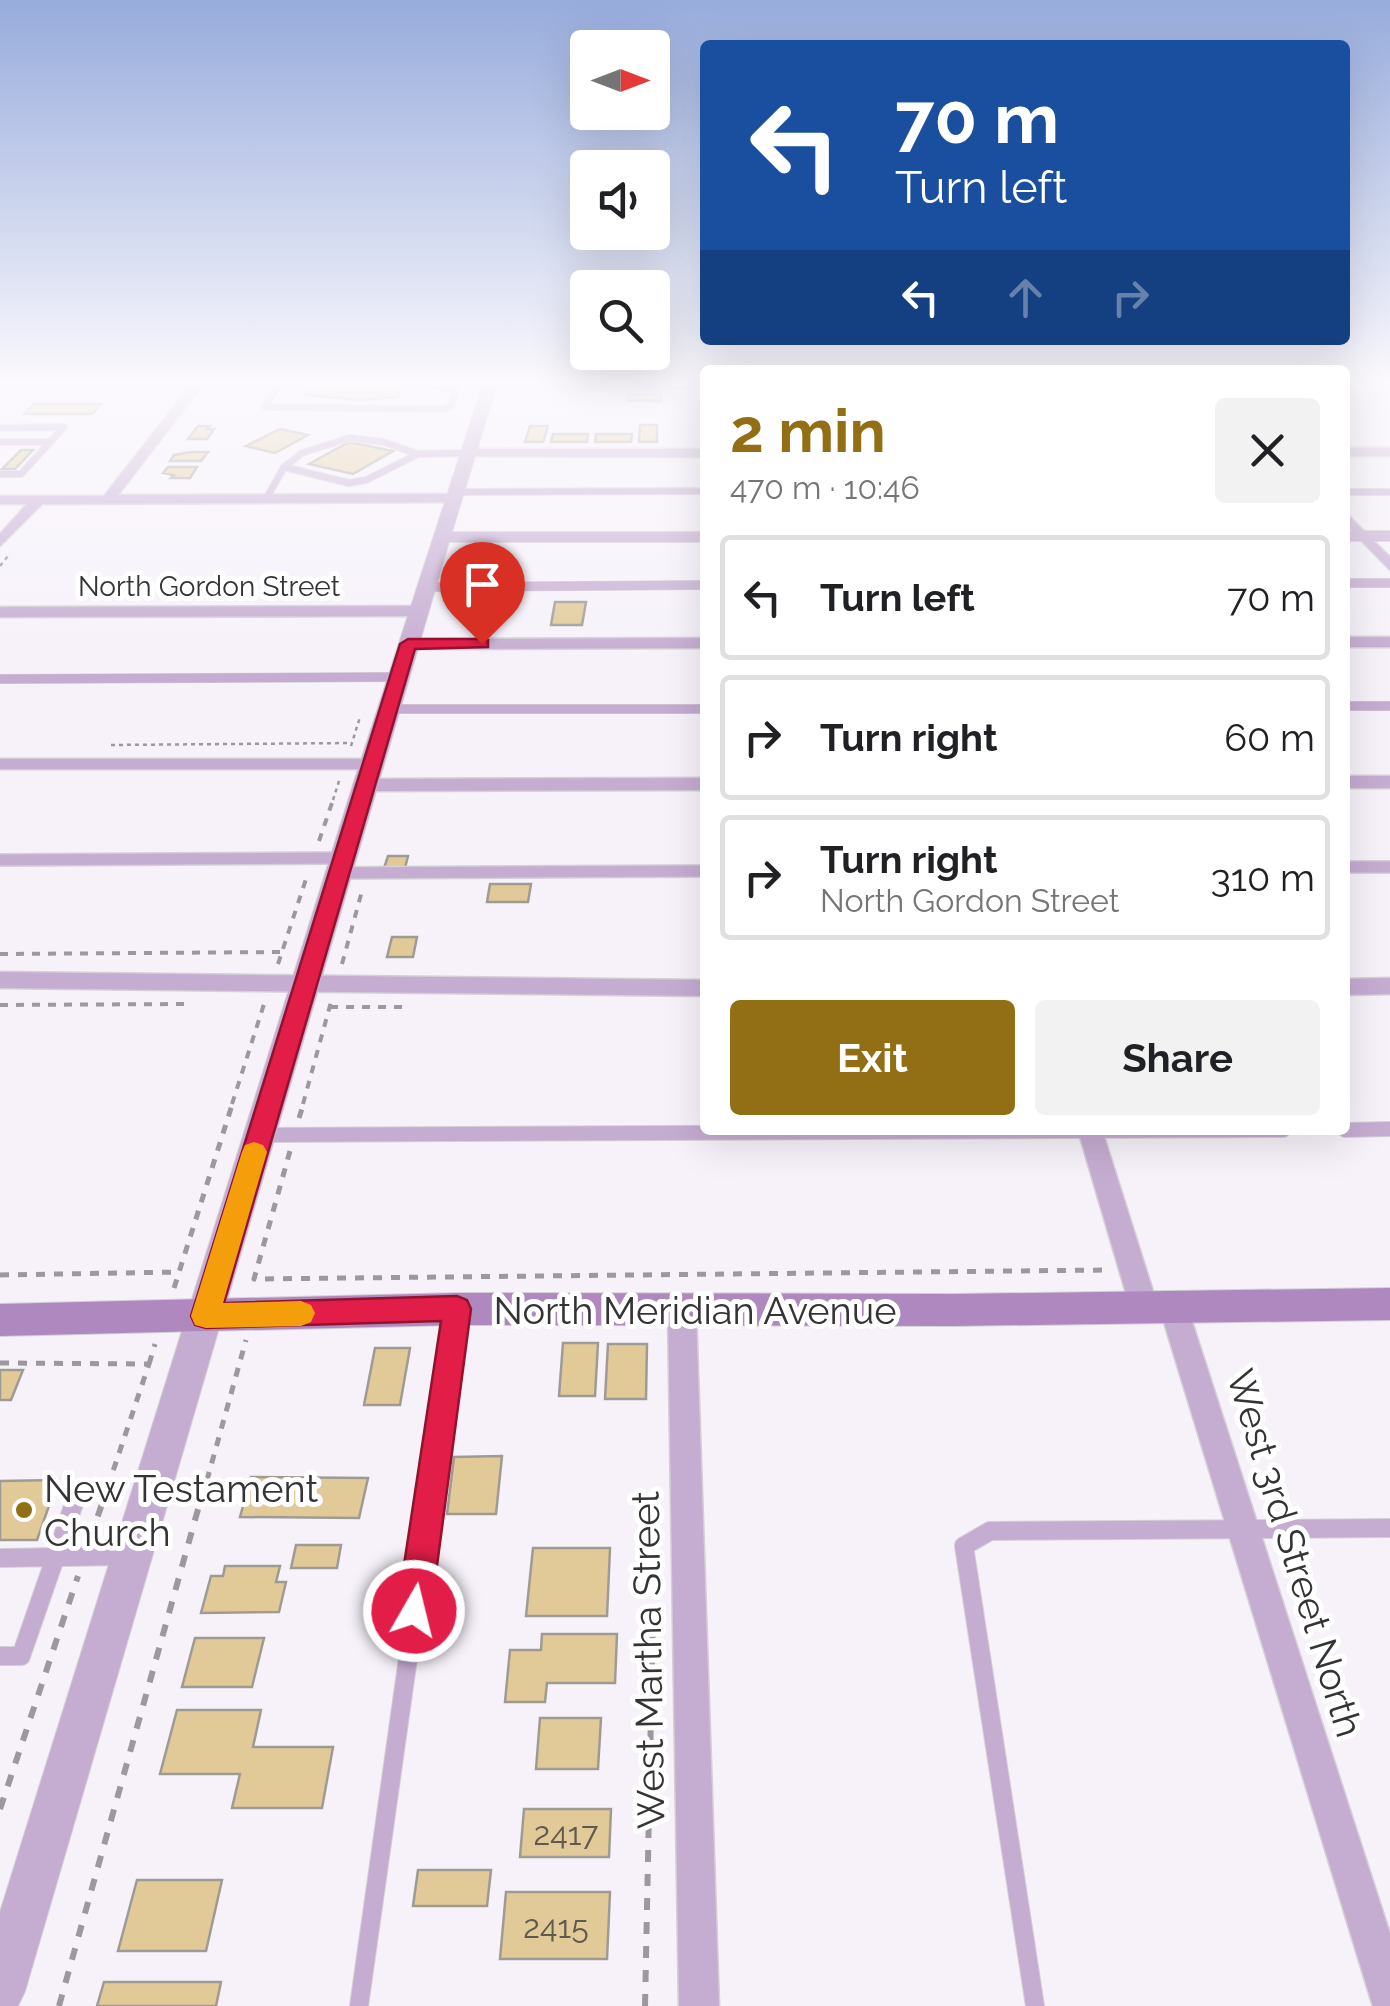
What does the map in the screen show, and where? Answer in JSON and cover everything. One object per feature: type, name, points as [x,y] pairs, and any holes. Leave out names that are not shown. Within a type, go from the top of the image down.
[{"type":"main road","name":"North Meridian Avenue","points":[[0,1320],[457,1309],[682,1311],[1390,1304]]},
{"type":"street","points":[[108,500],[128,475]]},
{"type":"street","points":[[0,1991],[388,709],[386,677],[408,644],[461,475]]},
{"type":"street","points":[[0,500],[455,495]]},
{"type":"street","points":[[0,542],[38,500]]},
{"type":"street","points":[[1354,536],[1390,536]]},
{"type":"street","points":[[1354,536],[1390,566]]},
{"type":"street","points":[[442,537],[700,537]]},
{"type":"street","name":"North Gordon Street","points":[[0,612],[418,611]]},
{"type":"street","points":[[1350,642],[1390,642]]},
{"type":"street","points":[[408,644],[700,643]]},
{"type":"street","points":[[0,764],[345,764],[367,774],[700,784]]},
{"type":"street","points":[[1350,782],[1390,782]]},
{"type":"street","points":[[0,980],[700,988]]},
{"type":"street","points":[[1350,987],[1390,986]]},
{"type":"street","name":"West 3rd Street North","points":[[1092,1135],[1133,1270],[1159,1306],[1243,1528],[1390,1997]]},
{"type":"street","name":"West Martha Street","points":[[682,1311],[698,2006]]},
{"type":"lane","points":[[266,499],[280,475]]},
{"type":"lane","points":[[315,475],[349,483],[377,475]]},
{"type":"lane","points":[[455,495],[700,491]]},
{"type":"lane","points":[[1350,492],[1390,492]]},
{"type":"lane","points":[[1350,583],[1390,583]]},
{"type":"lane","points":[[426,586],[700,585]]},
{"type":"lane","points":[[0,679],[386,677]]},
{"type":"lane","points":[[1350,706],[1390,706]]},
{"type":"lane","points":[[388,709],[700,708]]},
{"type":"lane","points":[[0,860],[313,858],[367,873],[700,871]]},
{"type":"lane","points":[[1350,868],[1390,867]]},
{"type":"lane","points":[[1350,1130],[1390,1130]]},
{"type":"lane","points":[[260,1135],[700,1132]]},
{"type":"lane","points":[[359,2006],[457,1309]]},
{"type":"lane","points":[[0,1656],[20,1656],[77,1494]]},
{"type":"lane","points":[[1035,2006],[964,1546],[990,1531],[1390,1528]]},
{"type":"lane","points":[[0,1558],[132,1556]]},
{"type":"path","points":[[176,1280],[352,743],[386,677]]},
{"type":"path","points":[[98,745],[352,743]]},
{"type":"path","points":[[367,873],[254,1279],[1133,1270]]},
{"type":"path","points":[[0,954],[282,952]]},
{"type":"path","points":[[0,1005],[189,1004]]},
{"type":"path","points":[[0,1275],[180,1272]]},
{"type":"path","points":[[59,2006],[246,1338]]},
{"type":"path","points":[[645,2006],[653,1615]]},
{"type":"building","points":[[192,475],[190,478],[171,478]]},
{"type":"building","points":[[555,602],[586,602],[582,625],[551,625]]},
{"type":"building","points":[[388,856],[408,856],[405,868],[384,868]]},
{"type":"building","points":[[490,884],[531,884],[528,902],[487,902]]},
{"type":"building","points":[[392,937],[417,937],[413,957],[387,957]]},
{"type":"building","points":[[563,1343],[598,1343],[595,1396],[559,1396]]},
{"type":"building","points":[[608,1344],[647,1344],[646,1399],[605,1399]]},
{"type":"building","points":[[375,1348],[410,1348],[400,1405],[364,1405]]},
{"type":"building","name":"New Testament Church","points":[[0,1370],[23,1370],[11,1400],[0,1400]]},
{"type":"building","points":[[502,1456],[496,1514],[447,1514],[454,1457]]},
{"type":"building","points":[[251,1477],[368,1478],[359,1518],[240,1517]]},
{"type":"building","name":"New Testament Church","points":[[58,1480],[37,1540],[0,1540],[0,1481]]},
{"type":"building","points":[[296,1545],[341,1545],[337,1568],[291,1568]]},
{"type":"building","points":[[533,1548],[610,1548],[607,1616],[526,1616]]},
{"type":"building","points":[[225,1566],[280,1566],[276,1582],[286,1582],[279,1612],[201,1613],[211,1576],[223,1576]]},
{"type":"building","points":[[542,1634],[617,1634],[615,1683],[547,1683],[545,1702],[505,1702],[510,1650],[541,1650]]},
{"type":"building","points":[[195,1638],[264,1638],[252,1687],[182,1687]]},
{"type":"building","points":[[177,1710],[261,1710],[253,1747],[333,1747],[322,1808],[232,1808],[240,1774],[160,1774]]},
{"type":"building","points":[[540,1718],[601,1718],[598,1769],[536,1769]]},
{"type":"building","points":[[524,1809],[611,1809],[609,1857],[520,1857]]},
{"type":"building","points":[[418,1870],[491,1870],[487,1906],[413,1906]]},
{"type":"building","points":[[137,1880],[222,1880],[206,1951],[118,1951]]},
{"type":"building","points":[[506,1892],[610,1892],[607,1959],[500,1959]]},
{"type":"building","points":[[104,1982],[221,1982],[216,2006],[97,2006]]},
{"type":"slow traffic","points":[[254,1152],[206,1316],[301,1313]]},
{"type":"place","name":"New Testament Church","points":[[24,1510]]},
{"type":"route","points":[[414,1611],[457,1309],[206,1316],[408,644],[482,644]]}]
